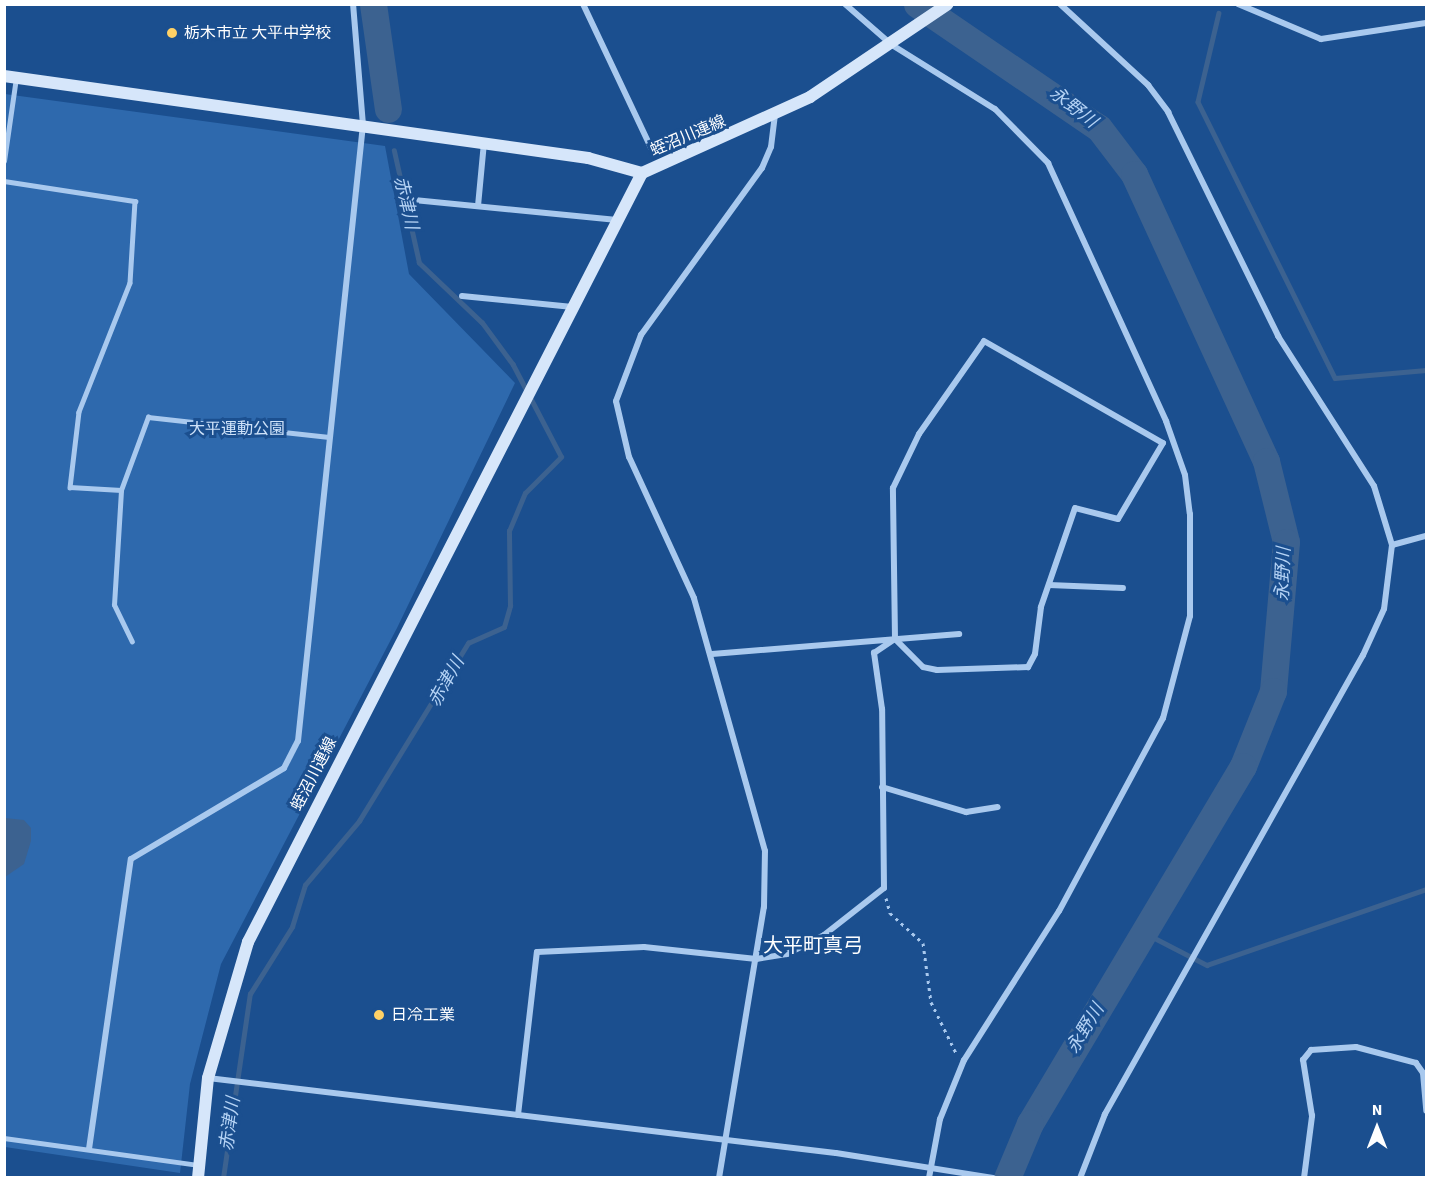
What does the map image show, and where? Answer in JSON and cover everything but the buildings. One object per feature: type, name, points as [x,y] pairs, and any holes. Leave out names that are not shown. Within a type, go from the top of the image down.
[{"type":"main road","name":"蛭沼川連線","points":[[199,1172],[208,1078],[248,942],[642,173],[775,116],[895,42],[948,4]]},
{"type":"main road","points":[[10,77],[484,142],[588,158],[642,173]]},
{"type":"street","points":[[89,1149],[131,859],[284,768],[298,741],[363,125],[353,4]]},
{"type":"street","points":[[583,4],[651,148]]},
{"type":"street","points":[[845,4],[895,42],[1010,121],[1061,183],[1167,421],[1185,475],[1190,514],[1190,616],[1163,718],[1059,911],[962,1065],[940,1119],[929,1178]]},
{"type":"street","points":[[1060,4],[1148,85],[1168,112],[1278,336],[1369,477],[1392,545],[1384,609],[1363,656],[1105,1114],[1080,1178]]},
{"type":"street","points":[[1238,4],[1321,39],[1426,23]]},
{"type":"street","points":[[719,1178],[756,959],[765,851],[712,654],[694,598],[629,457],[616,401],[641,335],[762,168],[771,147],[775,116]]},
{"type":"street","points":[[478,206],[484,142]]},
{"type":"street","points":[[414,200],[618,220]]},
{"type":"street","points":[[462,296],[573,307]]},
{"type":"street","points":[[984,341],[1163,442],[1118,519],[1075,508],[1049,585],[1028,667],[930,669],[895,639],[893,488],[919,434],[984,341]]},
{"type":"street","points":[[1392,545],[1426,536]]},
{"type":"street","points":[[1049,585],[1123,588]]},
{"type":"street","points":[[712,654],[959,634]]},
{"type":"street","points":[[518,1115],[537,952],[644,947],[756,959],[787,954],[824,935],[884,888],[882,709],[874,653],[895,639]]},
{"type":"street","points":[[882,787],[966,812],[998,807]]},
{"type":"street","points":[[1304,1178],[1312,1116],[1303,1060],[1311,1050],[1356,1047],[1416,1063],[1423,1073],[1426,1111]]},
{"type":"street","points":[[208,1078],[931,1166],[993,1178]]},
{"type":"lane","points":[[4,161],[10,77]]},
{"type":"lane","points":[[4,181],[135,201],[130,283],[79,412],[70,487],[121,490]]},
{"type":"lane","points":[[132,642],[114,605],[121,490],[148,417],[329,437]]},
{"type":"lane","points":[[4,1137],[89,1149],[199,1172]]},
{"type":"path","points":[[884,888],[890,913],[923,943],[931,1002],[962,1065]]},
{"type":"green space","name":"大平運動公園","points":[[5,94],[385,146],[409,274],[515,383],[397,628],[221,964],[190,1084],[180,1173],[5,1147]]},
{"type":"shaded area","points":[[5,818],[24,820],[31,828],[31,841],[24,864],[5,877]]},
{"type":"waterway","name":"赤津川","points":[[373,4],[388,109]]},
{"type":"waterway","name":"永野川","points":[[917,4],[1099,128],[1134,174],[1266,461],[1286,542],[1273,691],[1243,766],[1030,1123],[1007,1178]]},
{"type":"waterway","points":[[1219,13],[1198,102],[1335,378],[1426,370]]},
{"type":"waterway","name":"赤津川","points":[[223,1178],[250,994],[292,927],[305,885],[359,821],[468,643],[504,627],[510,606],[509,531],[525,493],[561,457],[513,365],[482,323],[419,263],[394,151]]},
{"type":"waterway","points":[[1143,932],[1207,965],[1426,889]]},
{"type":"place","name":"栃木市立 大平中学校","points":[[172,33]]},
{"type":"place","name":"日冷工業","points":[[379,1015]]},
{"type":"district","name":"大平町真弓","points":[[813,946]]}]
